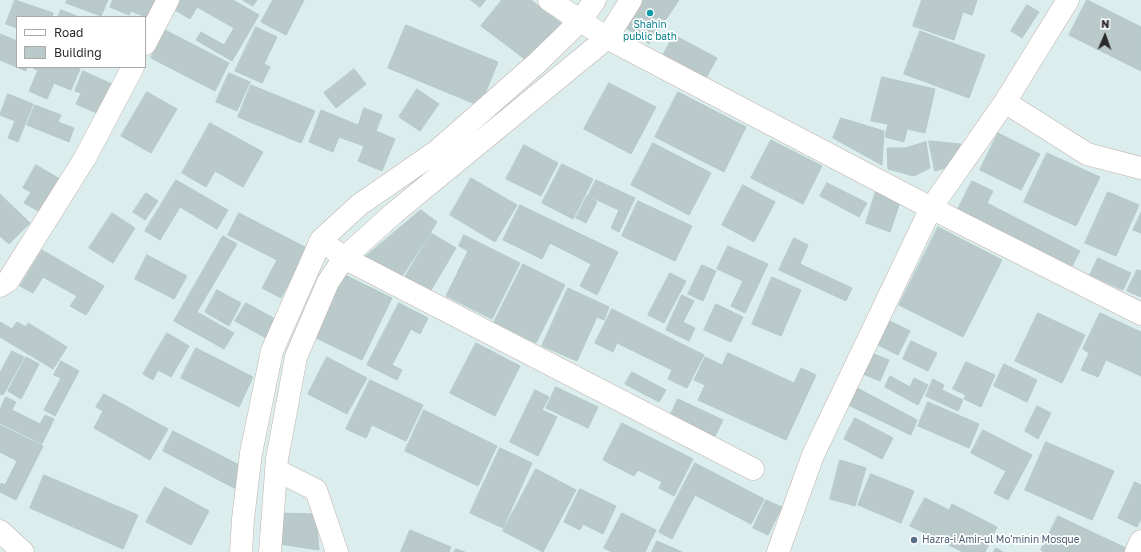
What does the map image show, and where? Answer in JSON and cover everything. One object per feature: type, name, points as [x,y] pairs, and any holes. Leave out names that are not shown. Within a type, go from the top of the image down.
[{"type":"street","points":[[146,42],[168,0]]},
{"type":"street","points":[[549,0],[608,38],[931,208],[1141,314]]},
{"type":"street","points":[[241,552],[243,519],[251,453],[272,351],[321,240],[359,205],[437,151],[537,63],[580,21],[595,0]]},
{"type":"street","points":[[270,552],[277,464],[296,357],[328,282],[344,258],[394,213],[608,38],[631,0]]},
{"type":"street","points":[[778,552],[813,455],[931,208],[1005,102],[1068,0]]},
{"type":"street","points":[[0,286],[8,281],[85,158],[132,68]]},
{"type":"street","points":[[1005,102],[1087,154],[1141,168]]},
{"type":"street","points":[[437,151],[455,163]]},
{"type":"street","points":[[321,240],[344,258],[753,469]]},
{"type":"street","points":[[251,453],[277,464],[316,490],[337,552]]},
{"type":"street","points":[[0,531],[23,552]]},
{"type":"street","points":[[1136,552],[1141,542]]},
{"type":"building","points":[[15,0],[53,13],[52,16],[16,16],[16,28],[6,24]]},
{"type":"building","points":[[67,0],[108,0],[101,16],[66,3]]},
{"type":"building","points":[[113,0],[162,0],[153,20],[131,11],[129,15],[110,7]]},
{"type":"building","points":[[181,0],[233,0],[259,15],[232,61],[196,40],[201,32],[224,45],[234,28],[197,7],[190,19],[175,10]]},
{"type":"building","points":[[243,0],[257,0],[253,6]]},
{"type":"building","points":[[273,0],[304,0],[286,35],[261,22]]},
{"type":"building","points":[[471,0],[486,0],[480,7]]},
{"type":"building","points":[[502,0],[531,0],[561,23],[530,63],[481,26]]},
{"type":"building","name":"Shahin public bath","points":[[639,0],[679,0],[649,44],[622,25]]},
{"type":"building","points":[[922,0],[977,0],[972,15],[963,12],[954,40],[913,26]]},
{"type":"building","points":[[1087,0],[1141,27],[1141,71],[1069,35]]},
{"type":"building","points":[[1027,5],[1039,12],[1022,38],[1011,31]]},
{"type":"building","points":[[61,10],[76,16],[58,16]]},
{"type":"building","points":[[406,25],[498,62],[480,106],[388,68]]},
{"type":"building","points":[[256,27],[277,37],[264,64],[270,67],[262,83],[235,71]]},
{"type":"building","points":[[165,30],[229,63],[215,91],[151,58]]},
{"type":"building","points":[[920,31],[985,55],[969,98],[904,74]]},
{"type":"building","points":[[0,34],[16,41],[16,67],[0,60]]},
{"type":"building","points":[[674,35],[717,58],[706,78],[663,55]]},
{"type":"building","points":[[19,68],[27,68],[26,71]]},
{"type":"building","points":[[34,69],[80,69],[71,90],[54,83],[47,99],[29,91],[38,70]]},
{"type":"building","points":[[354,69],[366,84],[336,108],[324,93]]},
{"type":"building","points":[[83,71],[112,84],[99,114],[76,104],[81,93],[75,91]]},
{"type":"building","points":[[229,73],[250,82],[237,111],[216,102]]},
{"type":"building","points":[[882,77],[935,89],[925,133],[907,129],[904,142],[885,137],[888,124],[871,121]]},
{"type":"building","points":[[609,83],[656,107],[631,154],[584,129]]},
{"type":"building","points":[[251,85],[315,111],[301,143],[238,117]]},
{"type":"building","points":[[417,89],[439,104],[420,131],[399,117]]},
{"type":"building","points":[[147,92],[177,109],[151,153],[121,136]]},
{"type":"building","points":[[678,92],[746,127],[724,172],[655,137]]},
{"type":"building","points":[[8,94],[33,104],[18,142],[8,138],[15,121],[0,115]]},
{"type":"building","points":[[35,105],[61,115],[58,122],[74,128],[69,142],[27,125]]},
{"type":"building","points":[[364,108],[382,115],[376,131],[395,139],[382,171],[358,161],[364,146],[339,137],[333,152],[309,142],[321,110],[358,125]]},
{"type":"building","points":[[841,118],[884,131],[882,165],[833,138]]},
{"type":"building","points":[[210,123],[263,152],[243,187],[215,171],[206,187],[182,173]]},
{"type":"building","points":[[998,133],[1040,154],[1021,190],[980,170]]},
{"type":"building","points":[[771,140],[822,166],[803,204],[751,178]]},
{"type":"building","points":[[929,141],[961,144],[957,164],[935,171]]},
{"type":"building","points":[[926,142],[930,168],[914,176],[888,169],[887,148],[905,148]]},
{"type":"building","points":[[653,143],[711,173],[689,215],[631,185]]},
{"type":"building","points":[[524,145],[558,163],[541,196],[506,179]]},
{"type":"building","points":[[1047,153],[1100,177],[1076,226],[1024,202]]},
{"type":"building","points":[[562,164],[593,179],[573,219],[542,203]]},
{"type":"building","points":[[36,165],[60,179],[40,212],[24,203],[31,192],[23,188]]},
{"type":"building","points":[[471,178],[517,205],[495,242],[450,215]]},
{"type":"building","points":[[176,180],[228,210],[217,229],[180,207],[160,240],[145,231]]},
{"type":"building","points":[[596,180],[635,198],[619,232],[611,228],[619,210],[588,196]]},
{"type":"building","points":[[972,181],[993,191],[987,203],[1080,251],[1072,266],[958,209]]},
{"type":"building","points":[[827,183],[867,203],[859,217],[820,196]]},
{"type":"building","points":[[743,185],[775,202],[754,242],[722,225]]},
{"type":"building","points":[[876,191],[901,199],[890,232],[866,223]]},
{"type":"building","points":[[1108,192],[1139,205],[1116,256],[1085,243]]},
{"type":"building","points":[[146,193],[158,201],[145,220],[133,212]]},
{"type":"building","points":[[0,194],[30,223],[9,244],[0,236]]},
{"type":"building","points":[[587,196],[597,202],[586,223],[576,218]]},
{"type":"building","points":[[638,201],[692,226],[675,261],[622,236]]},
{"type":"building","points":[[520,205],[618,252],[597,295],[580,286],[591,264],[550,243],[542,259],[503,240]]},
{"type":"building","points":[[421,210],[437,222],[399,281],[365,257]]},
{"type":"building","points":[[112,213],[135,228],[113,263],[89,248]]},
{"type":"building","points":[[239,213],[307,248],[281,298],[262,288],[277,260],[228,235]]},
{"type":"building","points":[[1141,213],[1141,233],[1133,230]]},
{"type":"building","points":[[938,227],[1002,260],[963,337],[899,305]]},
{"type":"building","points":[[431,233],[456,248],[427,297],[402,282]]},
{"type":"building","points":[[464,235],[520,263],[492,319],[446,296],[468,251],[459,246]]},
{"type":"building","points":[[223,236],[237,244],[197,312],[234,333],[224,349],[174,321]]},
{"type":"building","points":[[794,238],[808,245],[800,264],[852,288],[846,301],[779,270]]},
{"type":"building","points":[[728,246],[768,264],[745,313],[731,306],[743,281],[717,269]]},
{"type":"building","points":[[42,250],[104,286],[86,315],[70,306],[77,296],[43,277],[33,293],[20,286]]},
{"type":"building","points":[[147,255],[187,276],[174,299],[135,279]]},
{"type":"building","points":[[1098,258],[1131,273],[1123,290],[1090,275]]},
{"type":"building","points":[[523,264],[565,285],[536,343],[494,322]]},
{"type":"building","points":[[702,265],[716,271],[703,301],[688,294]]},
{"type":"building","points":[[1137,270],[1141,271],[1141,297],[1127,291]]},
{"type":"building","points":[[670,273],[686,281],[664,323],[648,315]]},
{"type":"building","points":[[345,275],[392,298],[362,360],[314,337]]},
{"type":"building","points":[[772,277],[801,290],[781,336],[752,324]]},
{"type":"building","points":[[568,288],[609,307],[604,320],[597,317],[577,361],[542,346]]},
{"type":"building","points":[[217,290],[241,303],[229,326],[205,312]]},
{"type":"building","points":[[682,295],[694,301],[683,322],[695,328],[689,341],[666,330]]},
{"type":"building","points":[[246,303],[279,321],[268,339],[235,321]]},
{"type":"building","points":[[399,303],[428,318],[420,334],[411,329],[392,365],[402,370],[397,380],[367,365]]},
{"type":"building","points":[[716,304],[743,317],[731,342],[704,330]]},
{"type":"building","points":[[612,309],[704,355],[687,388],[668,379],[672,370],[617,343],[613,352],[595,343]]},
{"type":"building","points":[[1038,313],[1085,335],[1062,383],[1015,361]]},
{"type":"building","points":[[1100,313],[1141,332],[1141,376],[1106,360],[1098,377],[1081,370],[1089,353],[1083,349]]},
{"type":"building","points":[[884,318],[910,331],[898,355],[872,342]]},
{"type":"building","points":[[0,322],[12,329],[17,322],[26,327],[28,323],[67,347],[53,369],[0,337]]},
{"type":"building","points":[[167,333],[189,346],[171,377],[158,370],[153,380],[143,374]]},
{"type":"building","points":[[911,341],[937,353],[928,371],[903,359]]},
{"type":"building","points":[[476,343],[520,366],[495,416],[450,393]]},
{"type":"building","points":[[196,348],[253,377],[239,407],[181,378]]},
{"type":"building","points":[[12,351],[24,357],[3,395],[0,394],[0,373]]},
{"type":"building","points":[[867,351],[889,360],[880,381],[858,372]]},
{"type":"building","points":[[728,353],[794,383],[801,368],[816,375],[786,440],[698,400],[705,385],[694,380],[705,357],[722,365]]},
{"type":"building","points":[[26,357],[39,364],[21,399],[8,391]]},
{"type":"building","points":[[327,357],[367,378],[347,414],[308,394]]},
{"type":"building","points":[[61,361],[79,371],[55,416],[44,410],[61,378],[54,375]]},
{"type":"building","points":[[966,362],[995,375],[981,407],[964,399],[966,395],[953,389]]},
{"type":"building","points":[[1004,364],[1037,380],[1027,402],[994,386]]},
{"type":"building","points":[[632,372],[666,390],[659,402],[625,384]]},
{"type":"building","points":[[890,376],[910,387],[914,378],[928,385],[918,405],[885,387]]},
{"type":"building","points":[[933,379],[944,385],[942,390],[963,400],[958,411],[926,396]]},
{"type":"building","points":[[370,380],[423,405],[406,441],[372,425],[366,438],[346,429]]},
{"type":"building","points":[[848,383],[917,420],[911,435],[846,404]]},
{"type":"building","points":[[556,387],[598,407],[588,428],[546,408]]},
{"type":"building","points":[[535,390],[549,397],[542,410],[557,417],[538,456],[510,442]]},
{"type":"building","points":[[104,394],[168,429],[150,460],[94,428],[103,411],[96,407]]},
{"type":"building","points":[[6,397],[16,402],[12,410],[40,424],[45,415],[54,419],[42,444],[0,423],[0,410]]},
{"type":"building","points":[[678,399],[723,420],[715,436],[671,414]]},
{"type":"building","points":[[928,402],[979,424],[969,448],[918,426]]},
{"type":"building","points":[[1037,406],[1051,413],[1038,439],[1025,431]]},
{"type":"building","points":[[424,410],[497,446],[478,486],[405,451]]},
{"type":"building","points":[[855,418],[893,438],[882,459],[844,439]]},
{"type":"building","points":[[622,423],[693,459],[674,496],[659,488],[662,482],[638,470],[634,476],[603,460]]},
{"type":"building","points":[[0,425],[43,446],[16,500],[0,492],[1,483],[5,485],[17,461],[0,452]]},
{"type":"building","points":[[983,430],[1032,455],[1008,500],[994,493],[1006,471],[971,453]]},
{"type":"building","points":[[173,431],[247,469],[236,489],[163,451]]},
{"type":"building","points":[[1046,442],[1114,471],[1092,520],[1025,490]]},
{"type":"building","points":[[500,448],[532,463],[503,528],[470,513]]},
{"type":"building","points":[[840,460],[866,468],[855,506],[830,499]]},
{"type":"building","points":[[695,463],[764,499],[751,524],[695,495],[672,539],[659,532]]},
{"type":"building","points":[[536,469],[576,490],[543,552],[503,531]]},
{"type":"building","points":[[871,474],[914,491],[901,523],[858,505]]},
{"type":"building","points":[[44,475],[138,515],[123,549],[30,508]]},
{"type":"building","points":[[1135,482],[1141,485],[1141,519],[1137,527],[1118,518]]},
{"type":"building","points":[[165,487],[209,511],[191,545],[146,522]]},
{"type":"building","points":[[580,489],[616,506],[603,534],[583,524],[580,530],[564,522]]},
{"type":"building","points":[[925,498],[949,510],[952,504],[997,527],[985,552],[963,552],[910,526]]},
{"type":"building","points":[[766,500],[782,507],[768,535],[753,528]]},
{"type":"building","points":[[274,513],[316,514],[319,550],[273,543]]},
{"type":"building","points":[[622,513],[656,530],[645,552],[612,552],[604,548]]},
{"type":"building","points":[[1058,516],[1126,548],[1124,552],[1044,552],[1041,550]]},
{"type":"building","points":[[410,530],[451,547],[449,552],[401,552]]},
{"type":"building","points":[[657,541],[682,552],[652,552]]},
{"type":"building","points":[[996,548],[1003,552],[994,552]]},
{"type":"building","points":[[456,549],[465,552],[454,552]]},
{"type":"place","name":"Shahin public bath","points":[[650,13]]},
{"type":"place","name":"Hazra-i Amir-ul Mo'minin Mosque","points":[[914,540]]}]
